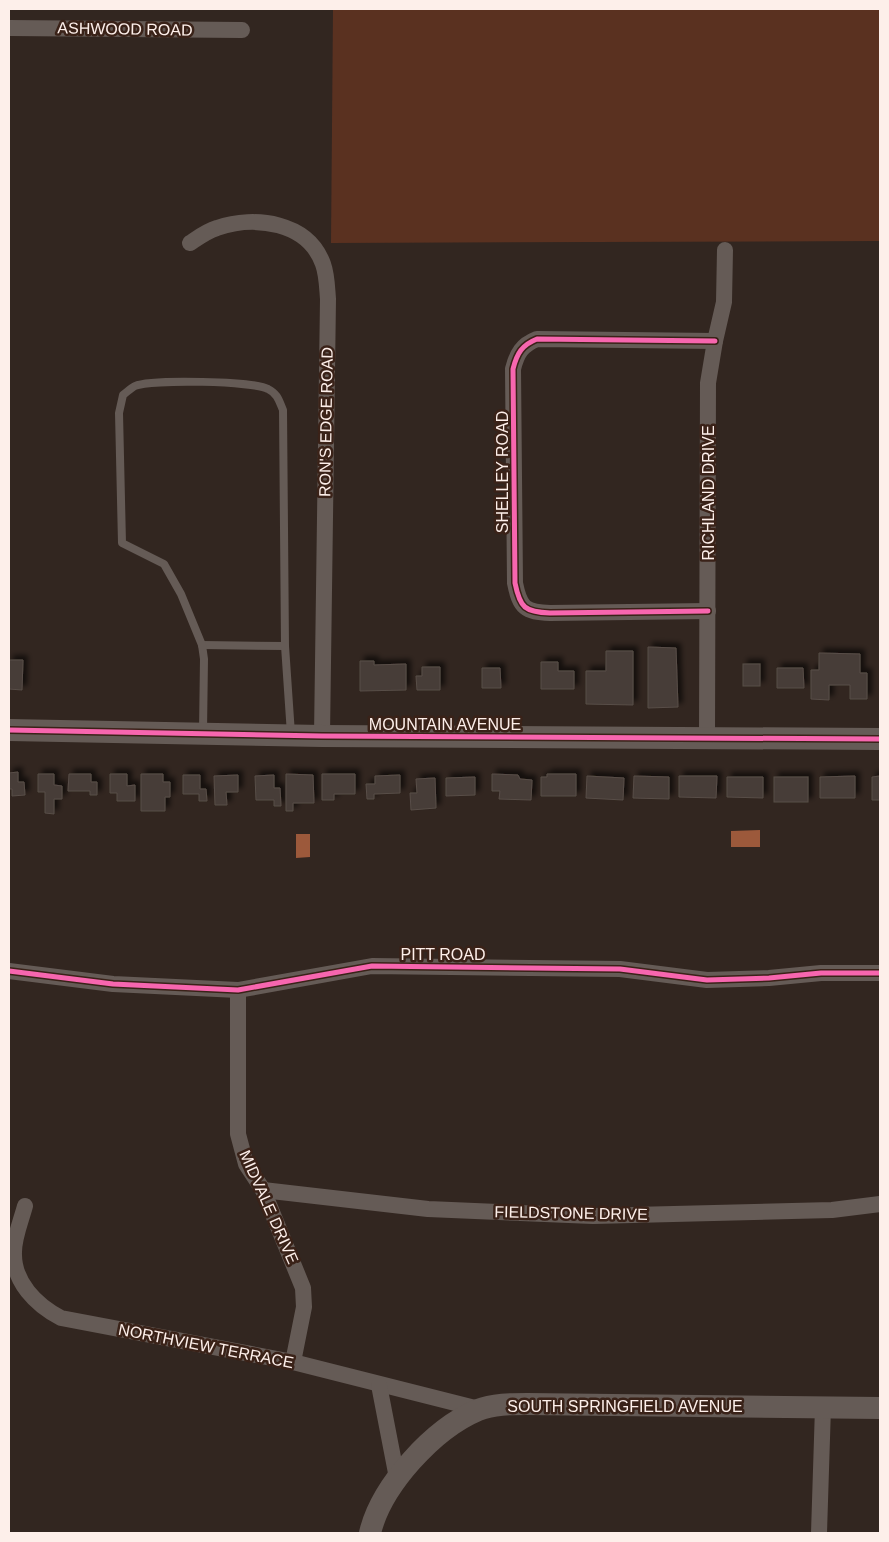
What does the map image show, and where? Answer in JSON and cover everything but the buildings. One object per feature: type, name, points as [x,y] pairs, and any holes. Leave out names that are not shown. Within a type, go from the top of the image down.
[{"type":"street","name":"ASHWOOD ROAD","points":[[9,28],[242,30]]},
{"type":"street","name":"RON'S EDGE ROAD","points":[[190,243],[208,231],[227,225],[254,222],[274,224],[302,235],[314,247],[323,263],[327,279],[328,299],[322,736]]},
{"type":"street","name":"RICHLAND DRIVE","points":[[707,738],[708,383],[724,302],[725,250]]},
{"type":"street","name":"SHELLEY ROAD","points":[[708,611],[550,613],[532,612],[524,607],[518,599],[515,576],[513,369],[518,352],[526,343],[537,339],[715,341]]},
{"type":"street","name":"MOUNTAIN AVENUE","points":[[9,730],[292,736],[880,738]]},
{"type":"street","name":"PITT ROAD","points":[[9,971],[113,984],[238,990],[372,966],[620,969],[707,980],[769,978],[821,972],[880,973]]},
{"type":"street","name":"MIDVALE DRIVE","points":[[238,990],[238,1134],[246,1164],[263,1190],[303,1288],[304,1307],[293,1362]]},
{"type":"street","name":"FIELDSTONE DRIVE","points":[[263,1190],[428,1209],[593,1216],[832,1210],[880,1204]]},
{"type":"street","name":"NORTHVIEW TERRACE","points":[[25,1206],[14,1252],[16,1267],[26,1288],[35,1301],[61,1318],[293,1362],[479,1410]]},
{"type":"street","points":[[379,1385],[397,1478]]},
{"type":"street","name":"SOUTH SPRINGFIELD AVENUE","points":[[370,1533],[372,1524],[397,1478],[431,1441],[448,1428],[479,1410],[502,1405],[527,1404],[880,1408]]},
{"type":"street","points":[[819,1533],[823,1407]]},
{"type":"lane","points":[[203,734],[204,659],[202,645],[181,594],[164,564],[122,543],[119,413],[123,395],[136,386],[153,383],[248,383],[267,388],[277,395],[283,410],[285,646],[292,736]]},
{"type":"lane","points":[[202,645],[285,646]]},
{"type":"shaded area","points":[[333,9],[880,9],[880,241],[331,243]]},
{"type":"shaded area","points":[[760,830],[760,847],[731,847],[731,831]]},
{"type":"shaded area","points":[[296,834],[310,834],[310,857],[296,858]]},
{"type":"cycle path","points":[[708,611],[550,613],[529,610],[525,607],[519,598],[515,583],[513,369],[516,358],[521,350],[527,344],[537,339],[715,341]]},
{"type":"cycle path","points":[[9,730],[322,736],[880,739]]},
{"type":"cycle path","points":[[9,971],[113,984],[238,990],[372,966],[620,969],[707,980],[769,978],[821,973],[880,973]]}]
